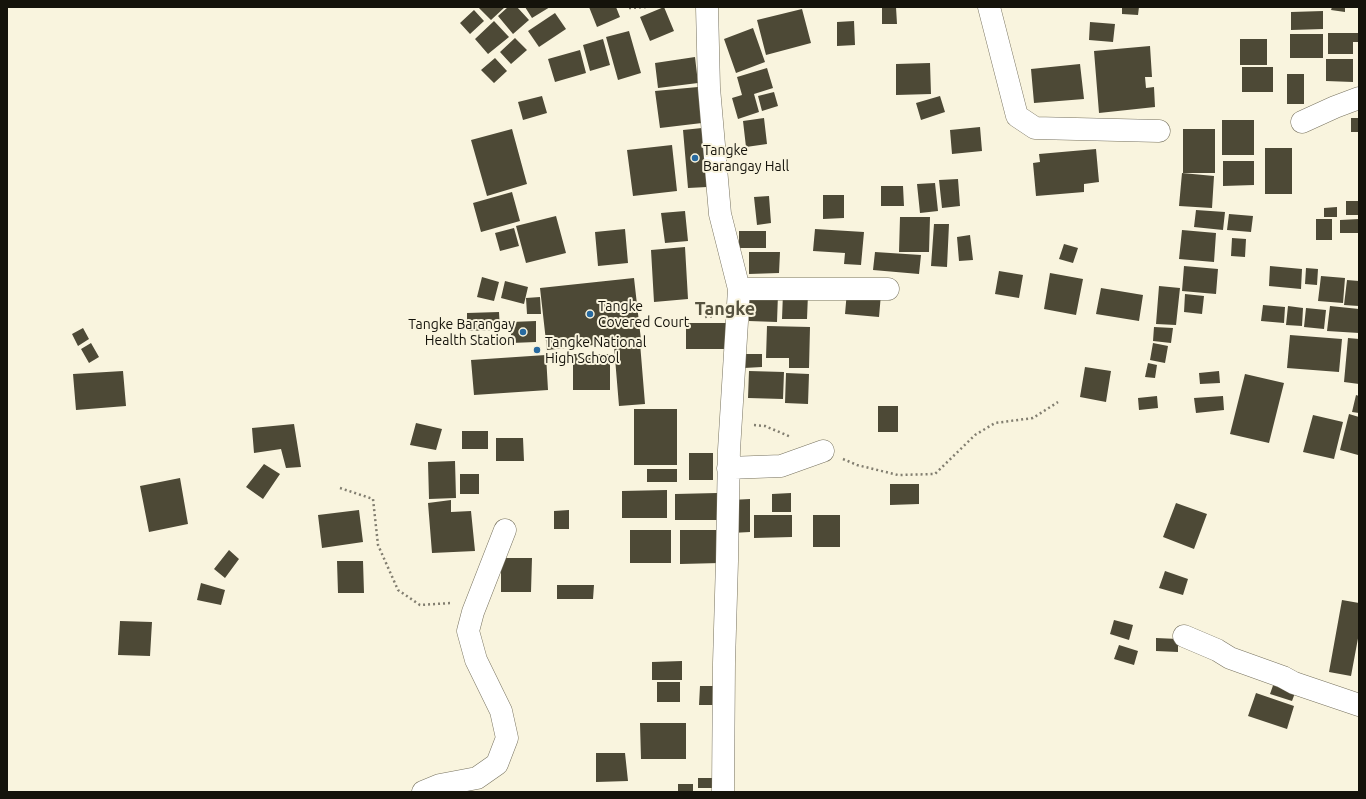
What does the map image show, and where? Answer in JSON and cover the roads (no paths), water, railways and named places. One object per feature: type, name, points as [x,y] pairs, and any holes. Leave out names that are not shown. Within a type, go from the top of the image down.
[{"type":"street","points":[[707,7],[709,88],[720,214],[739,289],[728,468],[723,792]]},
{"type":"street","points":[[989,7],[1017,116],[1035,128],[1159,131]]},
{"type":"street","points":[[1302,122],[1359,98]]},
{"type":"street","points":[[739,289],[888,289]]},
{"type":"street","points":[[728,468],[781,466],[823,451]]},
{"type":"street","points":[[424,792],[440,785],[477,778],[497,764],[507,738],[501,711],[476,660],[468,631],[473,612],[505,530]]},
{"type":"street","points":[[1184,636],[1230,658],[1283,677],[1294,683],[1359,705]]},
{"type":"place","name":"Tangke Barangay Hall","points":[[695,158]]},
{"type":"place","name":"Tangke Covered Court","points":[[590,314]]},
{"type":"place","name":"Tangke Barangay Health Station","points":[[523,332]]},
{"type":"place","name":"Tangke National High School","points":[[537,350]]},
{"type":"district","name":"Tangke","points":[[725,309]]}]
